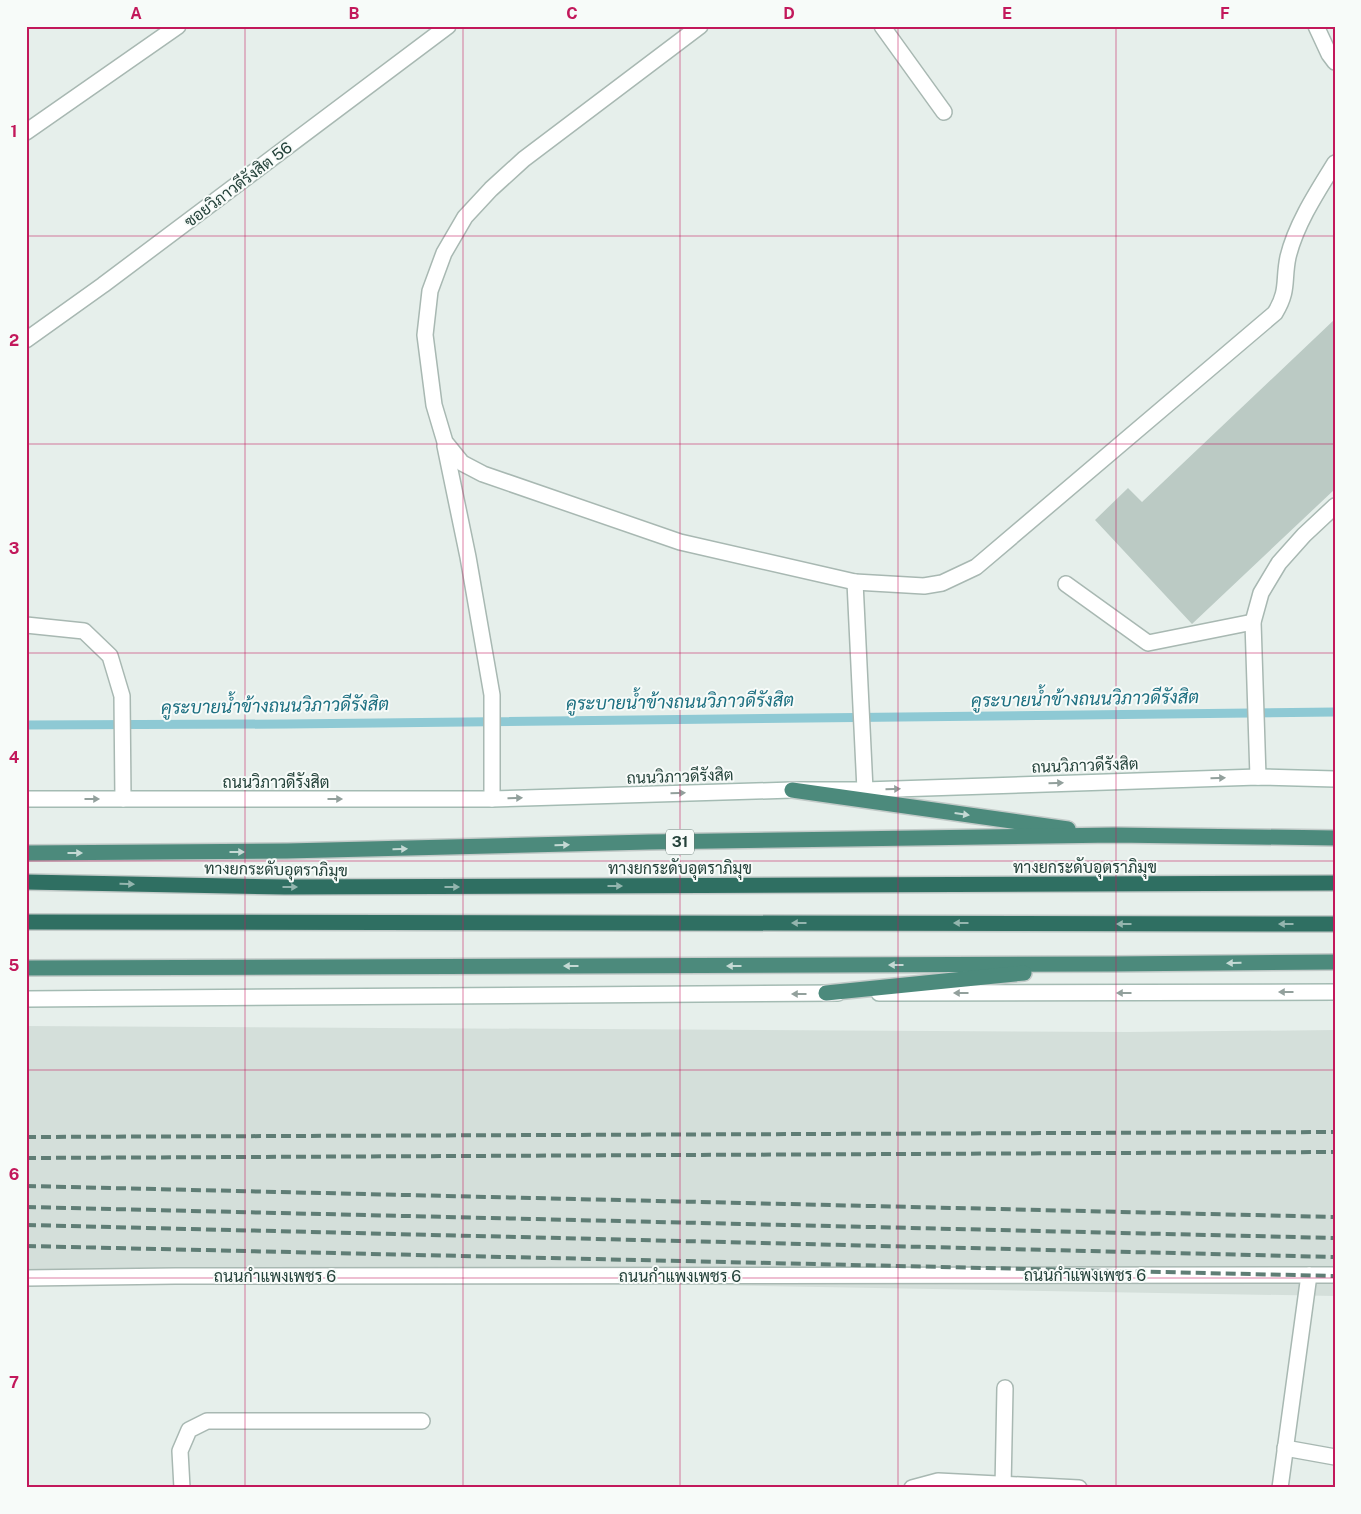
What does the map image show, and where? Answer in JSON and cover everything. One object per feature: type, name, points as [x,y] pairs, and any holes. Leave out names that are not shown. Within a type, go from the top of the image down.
[{"type":"highway","points":[[792,790],[1114,835]]},
{"type":"highway","name":"31","points":[[26,853],[287,852],[649,842],[1114,835],[1335,838]]},
{"type":"highway","name":"ทางยกระดับอุตราภิมุข","points":[[26,882],[285,887],[1335,883]]},
{"type":"highway","points":[[26,922],[1335,924]]},
{"type":"highway","points":[[26,968],[1335,962]]},
{"type":"highway","points":[[826,993],[1112,964]]},
{"type":"main road","points":[[26,132],[178,26]]},
{"type":"main road","name":"ซอยวิภาวดีรังสิต 56","points":[[26,340],[448,26]]},
{"type":"main road","points":[[492,799],[492,695],[468,557],[445,442],[434,405],[425,335],[430,291],[444,253],[465,217],[491,189],[524,159],[700,26]]},
{"type":"main road","points":[[882,26],[944,112]]},
{"type":"main road","points":[[1316,26],[1329,54],[1335,62]]},
{"type":"main road","points":[[445,442],[462,463],[483,474],[671,539],[855,582],[924,586],[942,583],[976,567],[1275,313],[1285,294],[1288,259],[1294,241],[1305,214],[1335,163]]},
{"type":"main road","points":[[1258,777],[1253,622],[1261,593],[1279,562],[1335,506]]},
{"type":"main road","points":[[855,582],[865,790]]},
{"type":"main road","points":[[1066,584],[1148,643],[1253,622]]},
{"type":"main road","points":[[26,625],[84,631],[110,656],[122,696],[123,799]]},
{"type":"main road","name":"ถนนวิภาวดีรังสิต","points":[[26,799],[492,799],[792,790],[865,790],[1258,777],[1335,779]]},
{"type":"main road","points":[[26,999],[826,993],[1335,992]]},
{"type":"main road","points":[[1280,1488],[1309,1275]]},
{"type":"main road","name":"ถนนกำแพงเพชร 6","points":[[26,1278],[205,1276],[1335,1275]]},
{"type":"main road","points":[[1003,1486],[1005,1388]]},
{"type":"main road","points":[[182,1488],[180,1451],[189,1430],[207,1421],[422,1421]]},
{"type":"main road","points":[[1285,1448],[1335,1457]]},
{"type":"main road","points":[[912,1488],[938,1481],[1003,1486],[1079,1488]]},
{"type":"shaded area","points":[[26,1026],[1128,1032],[1335,1030],[1335,1296],[26,1273]]},
{"type":"building","points":[[1335,319],[1335,489],[1192,624],[1095,520],[1128,488],[1142,502]]},
{"type":"waterway","name":"คูระบายน้ำข้างถนนวิภาวดีรังสิต","points":[[26,725],[287,724],[1335,712]]},
{"type":"railway","points":[[26,1137],[1335,1132]]},
{"type":"railway","points":[[26,1158],[1335,1152]]},
{"type":"railway","points":[[26,1186],[1335,1217]]},
{"type":"railway","points":[[26,1207],[1335,1238]]},
{"type":"railway","points":[[26,1225],[1335,1257]]},
{"type":"railway","points":[[26,1246],[1335,1276]]}]
